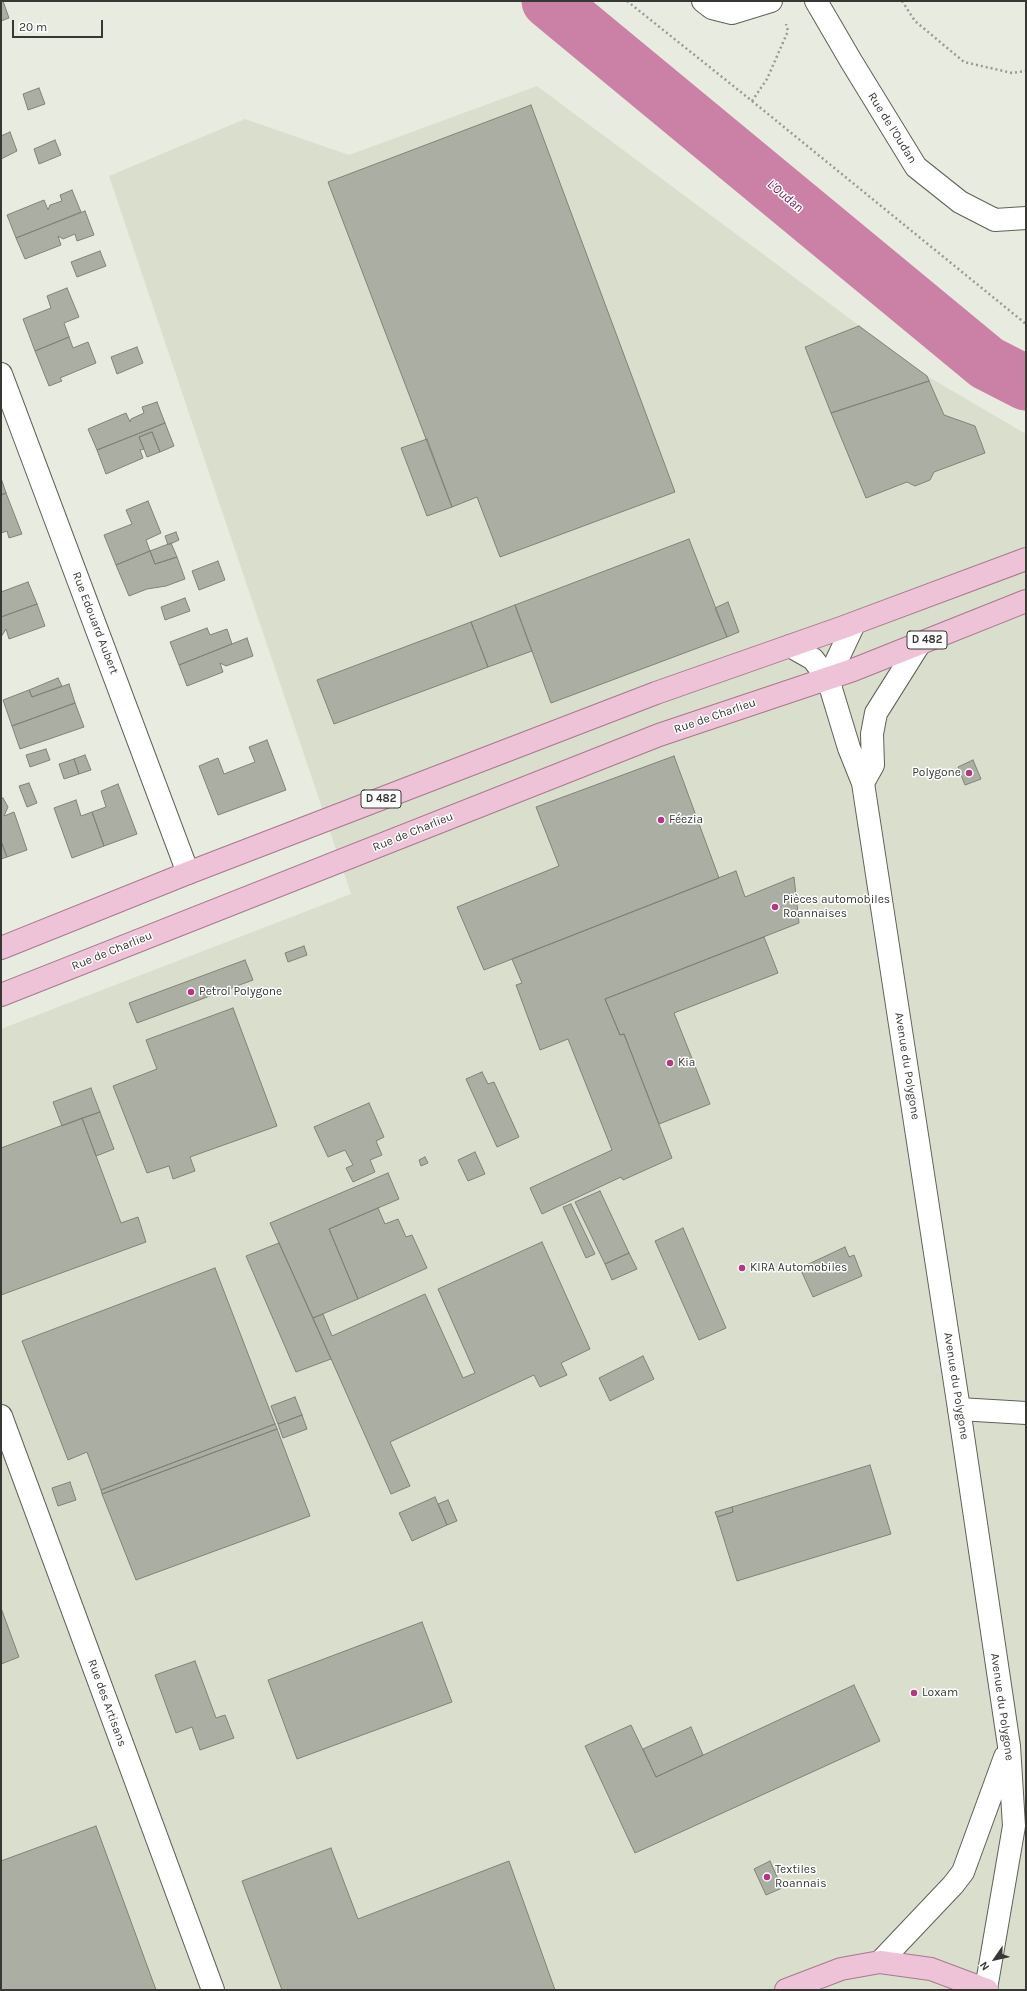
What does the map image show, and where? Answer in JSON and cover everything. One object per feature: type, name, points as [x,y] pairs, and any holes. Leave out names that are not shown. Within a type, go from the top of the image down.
[{"type":"main road","name":"D 482","points":[[1,948],[188,873],[648,696],[854,624],[1026,559]]},
{"type":"main road","name":"Rue de Charlieu","points":[[1,995],[659,735],[828,679],[1026,601]]},
{"type":"main road","points":[[786,1990],[841,1969],[880,1962],[931,1969],[985,1990]]},
{"type":"street","points":[[703,1],[712,8],[732,13],[771,1]]},
{"type":"street","name":"Rue de l'Oudan","points":[[816,1],[916,167],[960,202],[995,220],[1026,218]]},
{"type":"street","name":"Rue Edouard Aubert","points":[[1,374],[188,873]]},
{"type":"street","points":[[790,646],[813,659],[828,679],[854,624]]},
{"type":"street","points":[[863,783],[873,764],[872,734],[876,714],[920,643]]},
{"type":"street","name":"Avenue du Polygone","points":[[828,679],[849,748],[863,783],[960,1409],[1009,1746],[1014,1826],[985,1990]]},
{"type":"street","points":[[960,1409],[1026,1413]]},
{"type":"street","name":"Rue des Artisans","points":[[1,1416],[213,1990]]},
{"type":"street","points":[[880,1962],[953,1885],[963,1872],[984,1818],[1009,1746]]},
{"type":"path","points":[[627,1],[1026,324]]},
{"type":"path","points":[[902,1],[915,21],[964,62],[1012,73],[1026,71]]},
{"type":"path","points":[[752,102],[767,79],[788,31],[786,23]]},
{"type":"shaded area","points":[[537,86],[927,376],[1026,434],[1026,1990],[1,1990],[1,1029],[351,894],[109,176],[245,119],[349,155]]},
{"type":"building","points":[[1,1],[3,1],[9,18],[1,21]]},
{"type":"building","points":[[39,88],[45,104],[28,110],[23,94]]},
{"type":"building","points":[[531,105],[675,492],[500,557],[477,497],[452,507],[328,182]]},
{"type":"building","points":[[10,132],[17,151],[1,159],[1,136]]},
{"type":"building","points":[[55,140],[61,155],[39,164],[34,149]]},
{"type":"building","points":[[72,190],[81,212],[16,238],[7,215],[44,200],[48,210],[50,205],[62,201],[60,195]]},
{"type":"building","points":[[85,211],[94,235],[77,241],[75,234],[63,239],[58,236],[61,245],[25,259],[16,238]]},
{"type":"building","points":[[100,251],[106,266],[77,277],[71,262]]},
{"type":"building","points":[[67,288],[79,317],[64,323],[69,337],[35,351],[23,319],[51,308],[47,296]]},
{"type":"building","points":[[859,326],[927,376],[929,381],[831,413],[805,347]]},
{"type":"building","points":[[69,337],[73,348],[88,342],[96,363],[60,378],[62,381],[49,386],[35,351]]},
{"type":"building","points":[[137,347],[143,363],[117,374],[111,357]]},
{"type":"building","points":[[929,381],[944,415],[975,426],[985,453],[934,472],[930,480],[915,486],[907,482],[866,498],[831,413]]},
{"type":"building","points":[[157,402],[165,423],[97,450],[88,429],[126,413],[130,422],[131,419],[144,413],[142,407]]},
{"type":"building","points":[[165,423],[174,446],[160,452],[152,432],[139,437],[144,449],[140,450],[143,458],[106,474],[97,450]]},
{"type":"building","points":[[152,432],[160,452],[147,457],[139,437]]},
{"type":"building","points":[[427,439],[452,507],[427,516],[401,448]]},
{"type":"building","points":[[1,478],[6,493],[1,495]]},
{"type":"building","points":[[6,493],[22,534],[9,538],[7,531],[1,533],[1,495]]},
{"type":"building","points":[[148,501],[161,533],[146,540],[150,551],[116,565],[104,535],[132,524],[126,510]]},
{"type":"building","points":[[176,532],[179,540],[168,545],[165,536]]},
{"type":"building","points":[[689,539],[727,637],[551,703],[515,605]]},
{"type":"building","points":[[171,543],[177,557],[155,564],[150,551]]},
{"type":"building","points":[[150,551],[155,564],[177,557],[185,579],[166,586],[147,589],[129,596],[116,565]]},
{"type":"building","points":[[218,561],[225,580],[199,590],[192,571]]},
{"type":"building","points":[[28,582],[37,604],[1,617],[1,592]]},
{"type":"building","points":[[185,598],[190,611],[165,620],[161,607]]},
{"type":"building","points":[[728,602],[739,632],[727,637],[715,608]]},
{"type":"building","points":[[37,604],[45,626],[9,639],[6,629],[1,637],[1,617]]},
{"type":"building","points":[[515,605],[532,651],[488,667],[471,622]]},
{"type":"building","points":[[471,622],[488,667],[334,724],[317,680]]},
{"type":"building","points":[[207,628],[210,635],[227,629],[232,644],[179,665],[170,642]]},
{"type":"building","points":[[247,638],[253,656],[226,666],[220,663],[223,672],[187,686],[179,665]]},
{"type":"building","points":[[58,678],[62,686],[32,697],[29,690]]},
{"type":"building","points":[[69,684],[75,703],[12,726],[3,700],[29,690],[32,697]]},
{"type":"building","points":[[75,703],[84,727],[20,749],[12,726]]},
{"type":"building","points":[[267,740],[286,790],[218,815],[199,766],[218,758],[224,774],[255,762],[249,747]]},
{"type":"building","points":[[46,749],[50,760],[30,767],[26,755]]},
{"type":"building","points":[[85,755],[91,770],[79,774],[74,759]]},
{"type":"building","points":[[674,756],[719,878],[484,970],[457,907],[559,866],[536,807]]},
{"type":"building","points":[[74,759],[79,774],[64,779],[59,764]]},
{"type":"building","name":"Polygone","points":[[973,760],[981,779],[965,785],[958,767]]},
{"type":"building","points":[[29,783],[37,803],[27,807],[19,786]]},
{"type":"building","points":[[118,784],[137,834],[104,846],[92,812],[106,807],[101,791]]},
{"type":"building","points":[[3,798],[8,807],[4,816],[14,812],[27,850],[7,857],[1,841],[1,799]]},
{"type":"building","points":[[76,800],[81,816],[92,812],[104,846],[72,858],[54,808]]},
{"type":"building","points":[[1,841],[7,857],[1,859]]},
{"type":"building","points":[[736,871],[745,897],[794,877],[799,923],[605,999],[620,1035],[624,1034],[672,1158],[623,1180],[621,1177],[542,1214],[530,1188],[612,1150],[568,1039],[540,1050],[516,985],[522,983],[512,959]]},
{"type":"building","points":[[764,937],[778,973],[674,1013],[710,1104],[659,1124],[624,1034],[620,1035],[605,999]]},
{"type":"building","points":[[304,946],[307,955],[288,962],[285,953]]},
{"type":"building","name":"Petrol Polygone","points":[[245,960],[253,980],[137,1023],[129,1003]]},
{"type":"building","points":[[233,1008],[277,1126],[190,1157],[195,1171],[173,1179],[169,1166],[147,1173],[113,1086],[157,1069],[146,1040]]},
{"type":"building","points":[[482,1072],[488,1084],[494,1082],[519,1137],[497,1147],[466,1079]]},
{"type":"building","points":[[91,1088],[100,1112],[62,1126],[53,1102]]},
{"type":"building","points":[[369,1103],[384,1137],[376,1141],[382,1155],[370,1160],[375,1172],[353,1182],[346,1168],[353,1165],[345,1150],[328,1157],[314,1127]]},
{"type":"building","points":[[100,1112],[114,1149],[96,1156],[82,1118]]},
{"type":"building","points":[[82,1118],[121,1223],[138,1217],[146,1242],[1,1295],[1,1148]]},
{"type":"building","points":[[475,1152],[485,1174],[468,1181],[458,1160]]},
{"type":"building","points":[[425,1157],[428,1163],[421,1166],[419,1160]]},
{"type":"building","points":[[388,1173],[399,1199],[329,1229],[358,1299],[313,1318],[270,1223]]},
{"type":"building","points":[[600,1191],[629,1253],[605,1264],[575,1202]]},
{"type":"building","points":[[571,1204],[595,1254],[586,1258],[563,1207]]},
{"type":"building","points":[[378,1208],[385,1224],[398,1219],[406,1237],[412,1235],[427,1268],[358,1299],[329,1229]]},
{"type":"building","points":[[683,1228],[726,1328],[699,1340],[655,1241]]},
{"type":"building","points":[[542,1242],[590,1349],[561,1363],[567,1375],[540,1387],[534,1375],[390,1442],[410,1486],[391,1494],[313,1318],[323,1314],[332,1336],[425,1294],[463,1378],[475,1373],[438,1289]]},
{"type":"building","points":[[279,1243],[331,1359],[296,1372],[246,1256]]},
{"type":"building","points":[[845,1247],[849,1257],[854,1255],[862,1276],[813,1297],[800,1268]]},
{"type":"building","points":[[629,1253],[637,1269],[612,1280],[605,1264]]},
{"type":"building","points":[[215,1268],[275,1424],[101,1490],[87,1452],[68,1460],[22,1341]]},
{"type":"building","points":[[643,1356],[654,1379],[610,1401],[599,1378]]},
{"type":"building","points":[[295,1397],[302,1415],[278,1424],[271,1406]]},
{"type":"building","points":[[302,1415],[307,1429],[283,1438],[278,1424]]},
{"type":"building","points":[[275,1424],[277,1429],[102,1494],[101,1490]]},
{"type":"building","points":[[277,1429],[310,1516],[136,1580],[102,1494]]},
{"type":"building","points":[[870,1465],[891,1534],[737,1581],[717,1517],[733,1512],[732,1507]]},
{"type":"building","points":[[70,1482],[76,1500],[58,1506],[52,1488]]},
{"type":"building","points":[[435,1497],[447,1525],[412,1541],[399,1513]]},
{"type":"building","points":[[448,1500],[457,1521],[447,1525],[438,1504]]},
{"type":"building","points":[[732,1507],[733,1512],[717,1517],[715,1512]]},
{"type":"building","points":[[1,1608],[19,1657],[1,1664]]},
{"type":"building","points":[[422,1622],[452,1702],[297,1759],[268,1680]]},
{"type":"building","points":[[195,1661],[216,1718],[225,1715],[234,1738],[200,1750],[192,1727],[176,1733],[155,1675]]},
{"type":"building","points":[[854,1685],[880,1741],[635,1853],[585,1746],[631,1725],[656,1777]]},
{"type":"building","points":[[691,1727],[703,1755],[656,1777],[643,1749]]},
{"type":"building","points":[[96,1826],[156,1990],[1,1990],[1,1861]]},
{"type":"building","points":[[331,1848],[358,1919],[509,1861],[555,1990],[282,1990],[242,1881]]},
{"type":"building","name":"Textiles Roannais","points":[[770,1861],[782,1888],[766,1895],[754,1869]]},
{"type":"waterway","name":"L'Oudan","points":[[549,1],[987,363],[1026,383]]},
{"type":"place","name":"Polygone","points":[[969,773]]},
{"type":"place","name":"Féezia","points":[[661,820]]},
{"type":"place","name":"Pièces automobiles Roannaises","points":[[775,907]]},
{"type":"place","name":"Petrol Polygone","points":[[191,992]]},
{"type":"place","name":"Kia","points":[[670,1063]]},
{"type":"place","name":"KIRA Automobiles","points":[[742,1268]]},
{"type":"place","name":"Loxam","points":[[914,1693]]},
{"type":"place","name":"Textiles Roannais","points":[[767,1877]]}]
